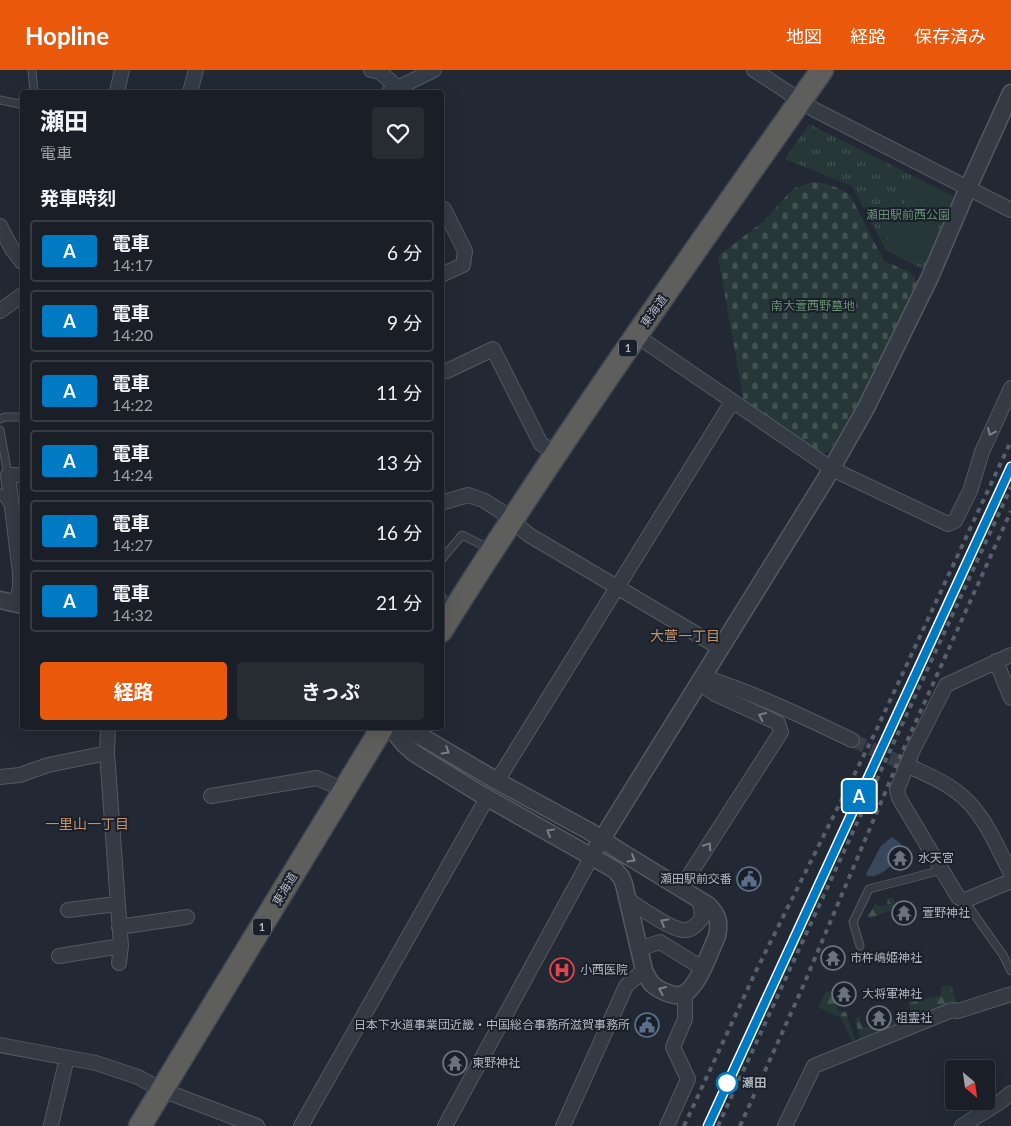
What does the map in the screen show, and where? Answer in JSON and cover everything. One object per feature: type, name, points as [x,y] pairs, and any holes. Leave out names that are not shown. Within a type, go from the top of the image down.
[{"type":"highway","name":"東海道","points":[[446,623],[492,550],[637,336],[822,70]]},
{"type":"highway","name":"東海道","points":[[140,1126],[381,730]]},
{"type":"street","points":[[117,90],[122,70]]},
{"type":"street","points":[[191,90],[196,70]]},
{"type":"street","points":[[371,70],[380,72],[394,90],[434,70]]},
{"type":"street","points":[[754,70],[801,100],[1011,210]]},
{"type":"street","points":[[445,1126],[592,856],[832,469],[866,408],[930,278],[1011,93]]},
{"type":"street","points":[[444,210],[465,251],[463,265],[444,274]]},
{"type":"street","points":[[0,226],[12,249],[20,259]]},
{"type":"street","points":[[0,311],[20,296]]},
{"type":"street","points":[[637,336],[832,469],[948,524],[955,522],[970,491],[982,452],[1011,388]]},
{"type":"street","points":[[447,371],[493,349],[541,444],[557,454]]},
{"type":"street","points":[[497,782],[732,402]]},
{"type":"street","points":[[0,600],[20,604],[20,573],[8,476],[20,476]]},
{"type":"street","points":[[444,502],[468,495],[483,500],[529,535],[720,648]]},
{"type":"street","points":[[1011,655],[946,685],[912,752],[898,790],[899,798],[958,897],[964,900],[1011,881]]},
{"type":"street","points":[[996,662],[1011,698]]},
{"type":"street","points":[[703,677],[737,688],[852,740]]},
{"type":"street","points":[[681,888],[781,732],[778,723],[715,694],[708,689],[703,677]]},
{"type":"street","points":[[108,730],[107,753],[119,927],[119,963]]},
{"type":"street","points":[[393,730],[414,753],[487,798],[615,870],[621,876],[644,970],[650,983],[654,987],[674,995],[691,990],[717,936],[719,928],[715,912],[681,888],[560,814],[497,782],[408,730]]},
{"type":"street","points":[[0,778],[20,775],[48,765],[107,753]]},
{"type":"street","points":[[913,768],[953,789],[973,807],[981,818],[1011,874]]},
{"type":"street","points":[[211,796],[317,778],[344,790]]},
{"type":"street","points":[[301,1126],[487,798]]},
{"type":"street","points":[[627,900],[674,928],[684,931],[694,927],[702,918],[701,907],[696,898]]},
{"type":"street","points":[[68,910],[117,904]]},
{"type":"street","points":[[119,927],[187,917]]},
{"type":"street","points":[[639,949],[660,942],[702,968]]},
{"type":"street","points":[[59,956],[120,946]]},
{"type":"street","points":[[563,1126],[626,986],[644,970]]},
{"type":"street","points":[[667,1126],[688,1079],[673,1047],[685,1019],[685,993]]},
{"type":"street","points":[[785,1126],[814,1066],[952,1010],[958,1011],[1011,994]]},
{"type":"street","points":[[0,1045],[104,1066],[257,1126]]},
{"type":"street","points":[[51,1125],[67,1058]]},
{"type":"street","points":[[962,1126],[1011,1093]]},
{"type":"lane","points":[[32,70],[34,90]]},
{"type":"lane","points":[[0,100],[20,103]]},
{"type":"lane","points":[[0,420],[5,417],[20,417]]},
{"type":"lane","points":[[0,430],[8,476]]},
{"type":"lane","points":[[0,493],[12,510]]},
{"type":"lane","points":[[444,556],[462,535],[492,550]]},
{"type":"lane","points":[[860,946],[854,922],[869,889],[942,870]]},
{"type":"lane","points":[[964,900],[1003,955],[1011,971]]},
{"type":"green space","name":"瀬田駅前西公園","points":[[809,124],[953,196],[953,201],[924,270],[886,250],[852,186],[785,159]]},
{"type":"green space","points":[[915,181],[950,199],[922,265],[888,248],[886,243]]},
{"type":"green space","name":"南大萱西野墓地","points":[[813,182],[832,186],[850,195],[884,261],[910,272],[917,282],[858,404],[829,452],[821,453],[744,402],[718,256],[764,221],[795,188]]},
{"type":"green space","points":[[888,898],[893,898],[894,909],[871,918],[867,917],[876,903],[878,906],[887,905]]},
{"type":"green space","points":[[951,985],[956,1002],[860,1038],[855,1019],[859,1016],[863,1028],[912,1015],[909,1003],[941,995],[941,987]]},
{"type":"green space","points":[[837,991],[840,1001],[850,999],[837,1007],[838,1011],[846,1012],[855,1040],[852,1041],[841,1018],[818,1007],[826,992]]},
{"type":"water","points":[[892,837],[900,843],[904,850],[903,853],[892,865],[882,872],[877,875],[867,876],[866,874],[881,846]]},
{"type":"tunnel","points":[[852,740],[913,768]]},
{"type":"railway","points":[[684,1126],[756,971],[874,735],[1011,441]]},
{"type":"railway","points":[[708,1126],[1011,467]]},
{"type":"railway","points":[[718,1126],[1011,487]]},
{"type":"railway","points":[[740,1126],[801,991],[904,748],[1011,511]]},
{"type":"train","name":"A","points":[[708,1126],[1011,467]]},
{"type":"place","name":"水天宮","points":[[900,858]]},
{"type":"place","name":"瀬田駅前交番","points":[[749,879]]},
{"type":"place","name":"萱野神社","points":[[904,913]]},
{"type":"place","name":"市杵嶋姫神社","points":[[833,958]]},
{"type":"place","name":"小西医院","points":[[562,970]]},
{"type":"place","name":"大将軍神社","points":[[844,994]]},
{"type":"place","name":"祖霊社","points":[[879,1018]]},
{"type":"place","name":"日本下水道事業団近畿・中国総合事務所滋賀事務所","points":[[647,1025]]},
{"type":"place","name":"東野神社","points":[[455,1063]]},
{"type":"place","name":"瀬田","points":[[727,1083]]},
{"type":"district","name":"大萱一丁目","points":[[685,636]]},
{"type":"district","name":"一里山一丁目","points":[[87,824]]}]
